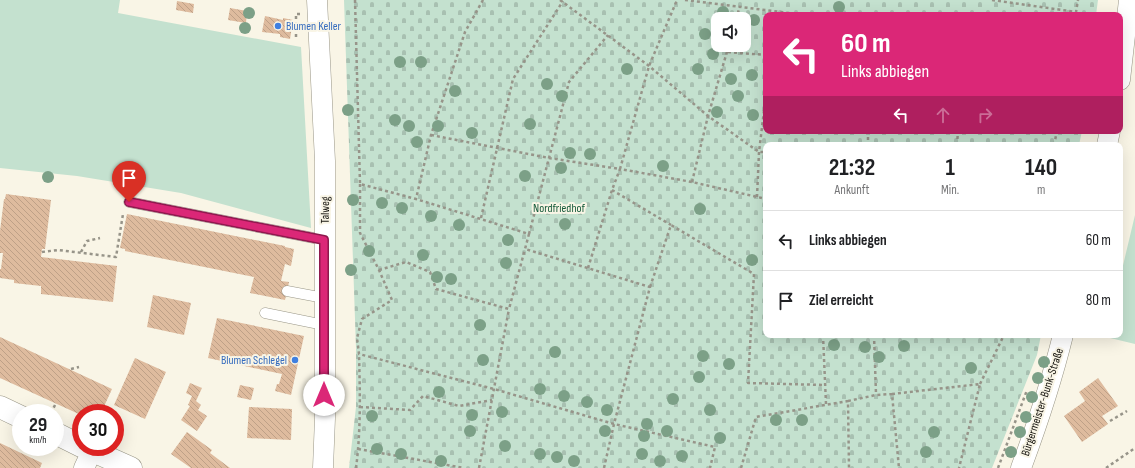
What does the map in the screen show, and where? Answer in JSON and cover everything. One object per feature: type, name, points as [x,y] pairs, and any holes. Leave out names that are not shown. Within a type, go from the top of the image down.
[{"type":"main road","points":[[0,407],[12,413]]},
{"type":"main road","points":[[94,456],[131,468]]},
{"type":"street","name":"Talweg","points":[[316,0],[325,161],[325,418],[323,468]]},
{"type":"street","points":[[1123,53],[1129,0]]},
{"type":"street","name":"Bürgermeister-Bunk-Straße","points":[[1021,468],[1032,438],[1062,338]]},
{"type":"lane","points":[[127,205],[324,240]]},
{"type":"lane","points":[[287,291],[324,298]]},
{"type":"lane","points":[[265,314],[324,325]]},
{"type":"path","points":[[355,0],[360,233],[380,270],[392,300],[362,319],[357,338],[360,407],[356,468]]},
{"type":"path","points":[[416,199],[431,135],[465,32],[482,0]]},
{"type":"path","points":[[481,218],[496,147],[513,79],[562,0],[649,66],[708,116],[759,152],[763,152]]},
{"type":"path","points":[[588,268],[612,190],[620,170],[649,66],[676,0]]},
{"type":"path","points":[[684,0],[783,12]]},
{"type":"path","points":[[992,0],[1076,12],[1078,0]]},
{"type":"path","points":[[738,12],[740,6]]},
{"type":"path","points":[[479,468],[509,309],[570,82],[608,35]]},
{"type":"path","points":[[692,182],[708,116],[728,52],[763,55]]},
{"type":"path","points":[[757,197],[759,152],[763,119]]},
{"type":"path","points":[[431,135],[549,158],[692,182],[763,198]]},
{"type":"path","points":[[868,137],[868,142]]},
{"type":"path","points":[[360,184],[481,218],[529,234]]},
{"type":"path","points":[[612,190],[754,274],[748,383],[825,385]]},
{"type":"path","points":[[42,252],[58,250],[116,257],[127,205]]},
{"type":"path","points":[[604,468],[650,287],[670,225]]},
{"type":"path","points":[[81,252],[87,241],[100,238]]},
{"type":"path","points":[[525,250],[650,287]]},
{"type":"path","points":[[380,270],[406,262],[430,272],[436,289],[509,309]]},
{"type":"path","points":[[823,338],[826,405]]},
{"type":"path","points":[[874,338],[876,395]]},
{"type":"path","points":[[959,468],[980,384],[1003,338]]},
{"type":"path","points":[[358,354],[494,389],[614,424],[715,447],[710,468]]},
{"type":"path","points":[[71,369],[79,367]]},
{"type":"path","points":[[741,468],[756,416],[826,405],[876,395],[980,384]]},
{"type":"path","points":[[998,468],[1028,388]]},
{"type":"path","points":[[892,394],[899,468]]},
{"type":"path","points":[[360,407],[410,410],[423,396],[459,406],[492,400]]},
{"type":"path","points":[[848,401],[849,468]]},
{"type":"path","points":[[1110,421],[1127,411]]},
{"type":"path","points":[[1106,468],[1135,448]]},
{"type":"path","points":[[358,449],[464,468]]},
{"type":"green space","points":[[0,0],[120,0],[118,13],[301,47],[311,228],[181,193],[77,176],[0,168]]},
{"type":"green space","name":"Nordfriedhof","points":[[344,0],[1098,0],[1096,12],[763,12],[763,134],[1081,134],[1080,142],[763,142],[763,338],[1040,338],[1037,355],[992,468],[349,468],[356,407],[356,348]]},
{"type":"green space","points":[[1135,215],[1135,344],[1110,338],[1123,338],[1123,265]]},
{"type":"building","points":[[177,1],[194,4],[193,13],[176,10]]},
{"type":"building","points":[[230,8],[247,11],[246,23],[228,20]]},
{"type":"building","name":"Blumen Keller","points":[[265,16],[283,20],[283,18],[293,20],[290,39],[280,37],[280,34],[262,32]]},
{"type":"building","points":[[6,194],[51,200],[45,249],[42,249],[41,257],[117,266],[113,302],[41,294],[41,286],[14,283],[14,280],[0,278],[3,253],[0,253],[0,231]]},
{"type":"building","points":[[127,214],[294,249],[291,266],[285,264],[281,281],[289,282],[285,300],[250,293],[254,277],[125,251],[125,249],[120,248]]},
{"type":"building","points":[[153,295],[191,303],[184,335],[147,327]]},
{"type":"building","points":[[217,318],[304,336],[291,395],[275,391],[282,374],[208,358]]},
{"type":"building","points":[[0,337],[112,389],[105,404],[72,404],[72,411],[64,407],[64,404],[57,404],[0,378]]},
{"type":"building","points":[[135,358],[166,372],[145,419],[124,410],[124,404],[114,404]]},
{"type":"building","points":[[1098,378],[1118,406],[1102,416],[1108,424],[1082,442],[1064,416],[1085,401],[1079,392]]},
{"type":"building","points":[[190,383],[202,388],[196,401],[201,405],[198,410],[207,416],[197,431],[181,420],[190,406],[188,405],[192,396],[186,393]]},
{"type":"building","points":[[240,385],[254,388],[251,400],[237,397]]},
{"type":"building","points":[[249,407],[292,409],[291,440],[247,438]]},
{"type":"building","points":[[187,432],[212,450],[210,453],[230,468],[191,468],[171,454]]},
{"type":"building","points":[[0,443],[12,449],[12,456],[27,456],[42,463],[40,468],[0,468]]},
{"type":"place","name":"Blumen Keller","points":[[278,26]]},
{"type":"place","name":"Blumen Schlegel","points":[[295,360]]},
{"type":"route","points":[[129,202],[324,240],[324,395]]}]
